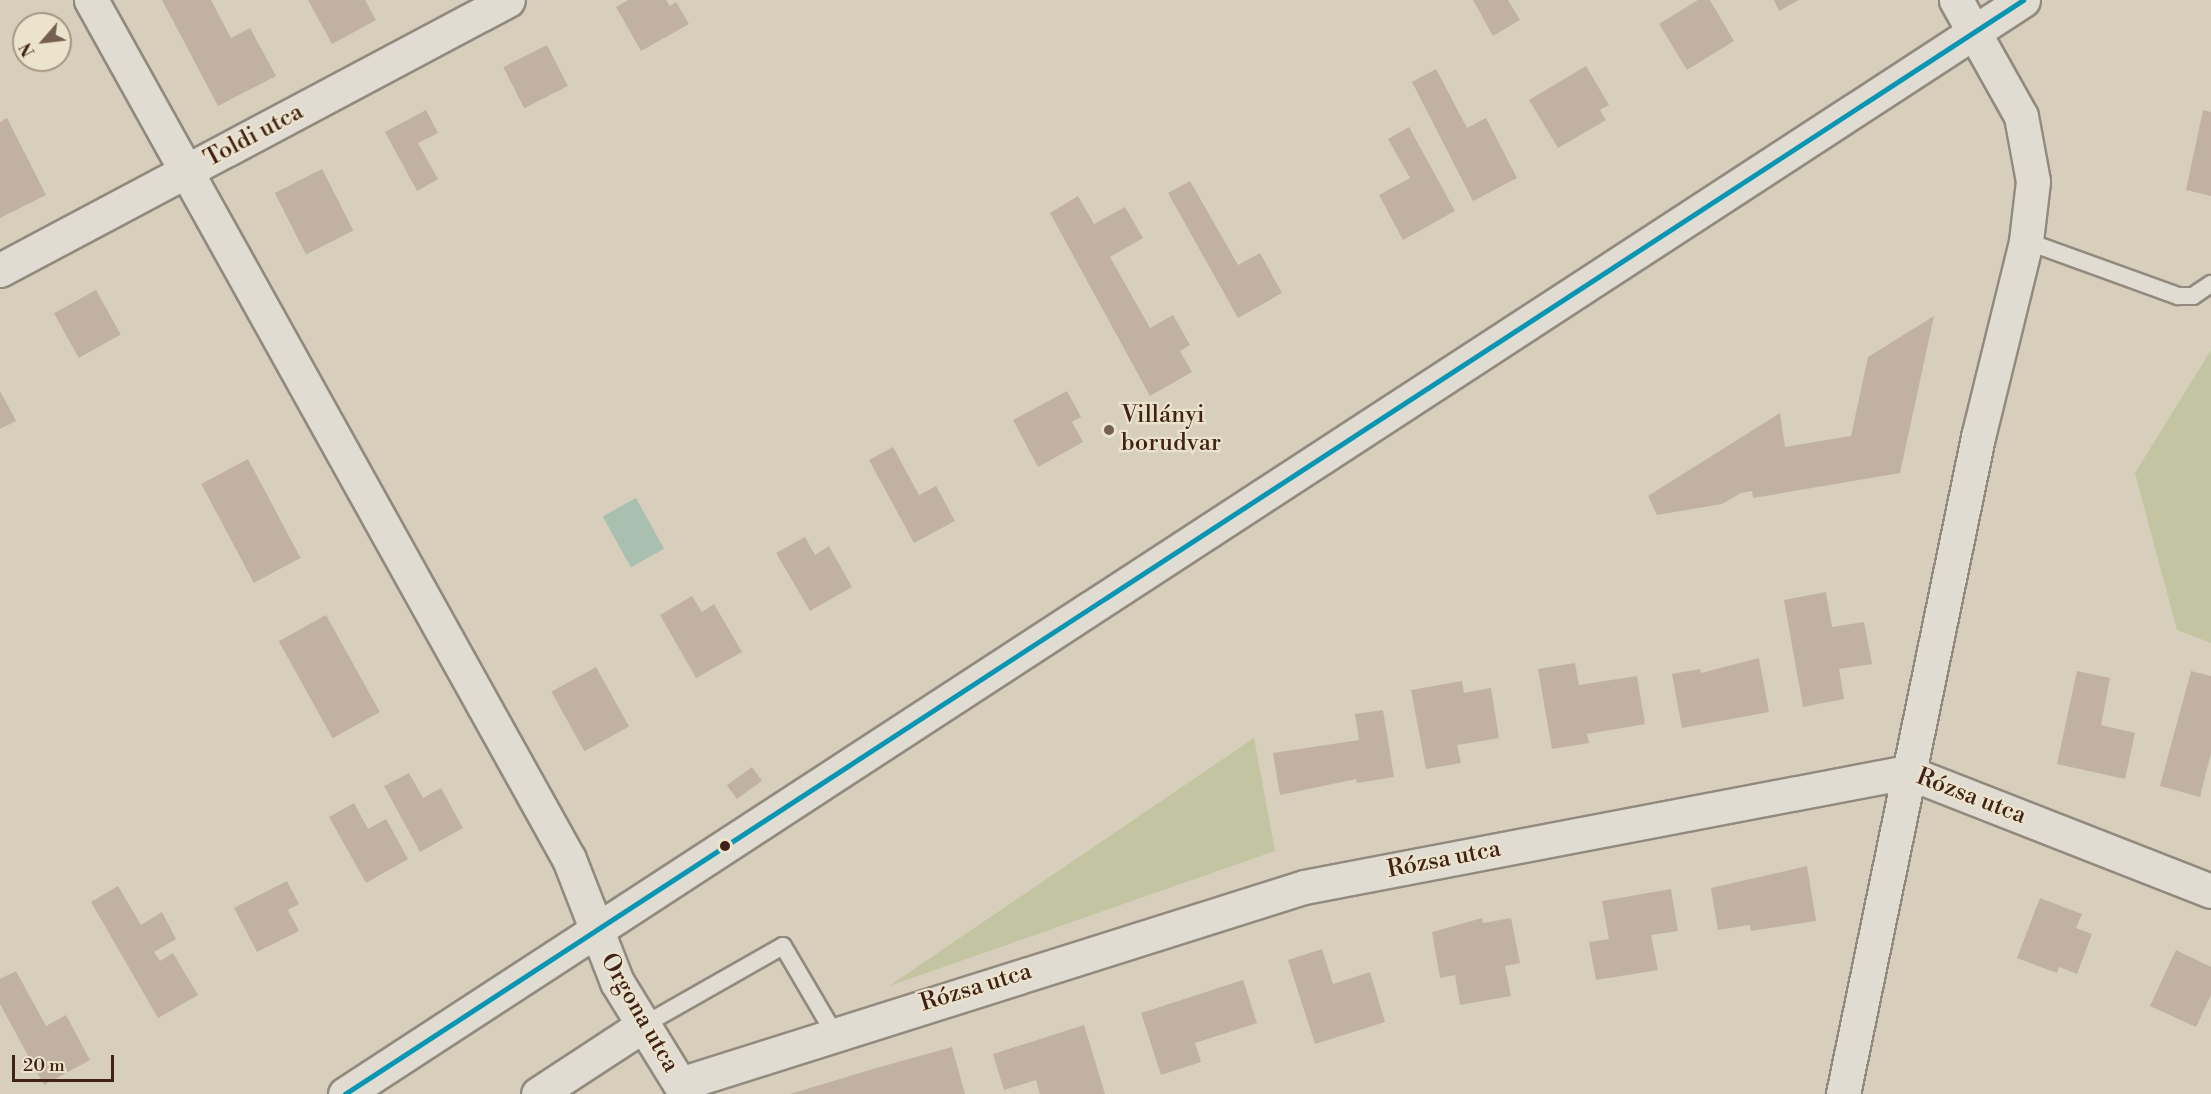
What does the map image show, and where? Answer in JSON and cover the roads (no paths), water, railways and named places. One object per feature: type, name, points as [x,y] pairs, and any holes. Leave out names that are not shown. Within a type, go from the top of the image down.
[{"type":"street","name":"Orgona utca","points":[[91,0],[189,171],[569,859],[593,931],[642,1026],[683,1089]]},
{"type":"street","name":"Toldi utca","points":[[2,266],[189,171],[508,0]]},
{"type":"street","points":[[1843,1094],[1907,772],[2026,241],[2033,181],[2030,148],[2021,116],[1956,0]]},
{"type":"street","points":[[345,1094],[2023,0]]},
{"type":"street","name":"Rózsa utca","points":[[683,1089],[834,1033],[1304,887],[1907,772],[2211,891]]},
{"type":"street","points":[[538,1094],[642,1026]]},
{"type":"lane","points":[[2026,241],[2178,296],[2193,296],[2211,284]]},
{"type":"lane","points":[[642,1026],[783,946],[834,1033]]},
{"type":"place","name":"Villányi borudvar","points":[[1109,430]]}]
